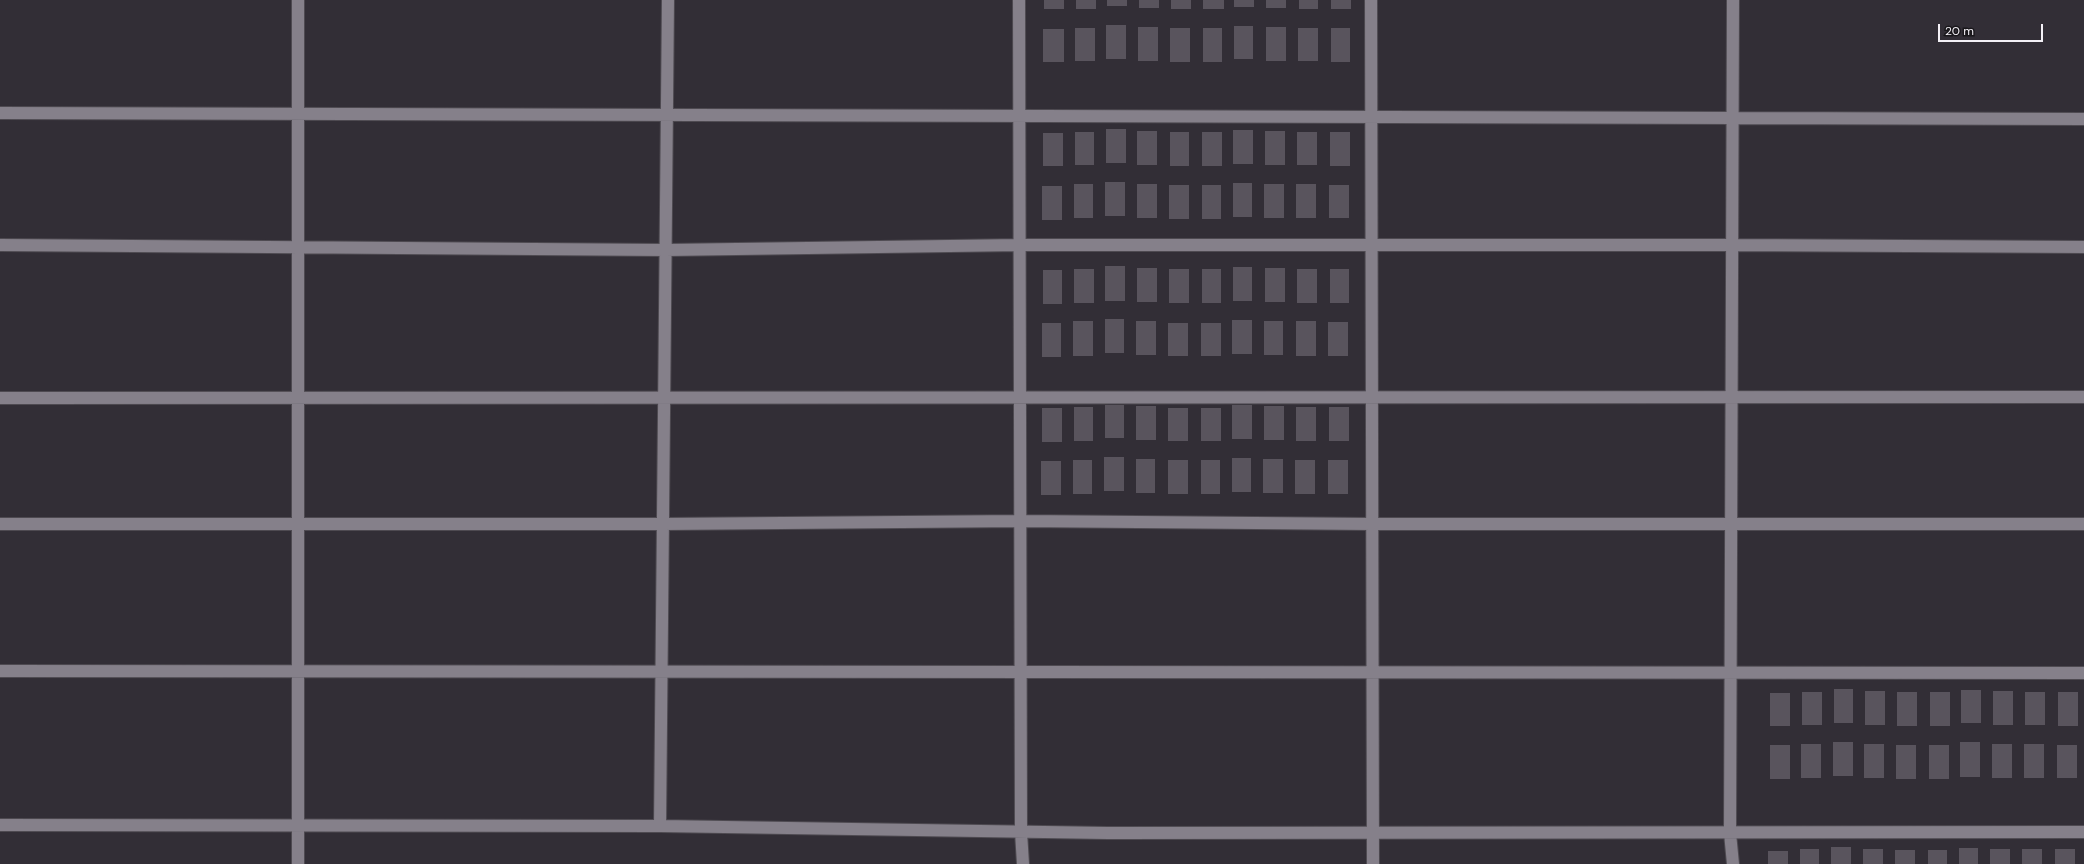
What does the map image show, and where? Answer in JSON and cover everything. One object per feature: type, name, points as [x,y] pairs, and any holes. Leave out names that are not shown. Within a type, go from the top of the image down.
[{"type":"street","points":[[298,0],[298,864]]},
{"type":"street","points":[[660,826],[668,0]]},
{"type":"street","points":[[1019,0],[1021,832],[1023,864]]},
{"type":"street","points":[[1371,0],[1373,864]]},
{"type":"street","points":[[1733,0],[1730,833],[1733,864]]},
{"type":"street","points":[[0,113],[2084,119]]},
{"type":"street","points":[[0,245],[666,250],[1020,244],[1732,244],[2084,247]]},
{"type":"street","points":[[0,398],[2084,397]]},
{"type":"street","points":[[0,524],[663,524],[1021,521],[1372,524],[2084,524]]},
{"type":"street","points":[[0,671],[2084,673]]},
{"type":"street","points":[[0,825],[660,826],[1021,832],[2084,832]]},
{"type":"building","points":[[1044,0],[1064,0],[1064,9],[1044,9]]},
{"type":"building","points":[[1076,0],[1096,0],[1096,9],[1076,9]]},
{"type":"building","points":[[1107,0],[1127,0],[1127,6],[1107,6]]},
{"type":"building","points":[[1139,0],[1159,0],[1159,8],[1139,8]]},
{"type":"building","points":[[1171,0],[1191,0],[1191,9],[1171,9]]},
{"type":"building","points":[[1203,0],[1224,0],[1224,9],[1203,9]]},
{"type":"building","points":[[1234,0],[1254,0],[1254,7],[1234,7]]},
{"type":"building","points":[[1266,0],[1286,0],[1286,8],[1266,8]]},
{"type":"building","points":[[1299,0],[1318,0],[1318,9],[1299,9]]},
{"type":"building","points":[[1331,0],[1351,0],[1351,9],[1331,9]]},
{"type":"building","points":[[1106,25],[1126,25],[1126,59],[1106,59]]},
{"type":"building","points":[[1234,26],[1253,26],[1253,59],[1234,59]]},
{"type":"building","points":[[1138,27],[1158,27],[1158,61],[1138,61]]},
{"type":"building","points":[[1266,27],[1286,27],[1286,61],[1266,61]]},
{"type":"building","points":[[1075,28],[1095,28],[1095,61],[1075,61]]},
{"type":"building","points":[[1170,28],[1190,28],[1190,62],[1170,62]]},
{"type":"building","points":[[1203,28],[1222,28],[1222,62],[1203,62]]},
{"type":"building","points":[[1298,28],[1318,28],[1318,61],[1298,61]]},
{"type":"building","points":[[1331,28],[1350,28],[1350,62],[1331,62]]},
{"type":"building","points":[[1043,29],[1064,29],[1064,62],[1043,62]]},
{"type":"building","points":[[1106,129],[1126,129],[1126,163],[1106,163]]},
{"type":"building","points":[[1233,130],[1253,130],[1253,164],[1233,164]]},
{"type":"building","points":[[1137,131],[1157,131],[1157,165],[1137,165]]},
{"type":"building","points":[[1265,131],[1285,131],[1285,165],[1265,165]]},
{"type":"building","points":[[1075,132],[1094,132],[1094,165],[1075,165]]},
{"type":"building","points":[[1170,132],[1189,132],[1189,166],[1170,166]]},
{"type":"building","points":[[1202,132],[1222,132],[1222,166],[1202,166]]},
{"type":"building","points":[[1297,132],[1317,132],[1317,165],[1297,165]]},
{"type":"building","points":[[1330,132],[1350,132],[1350,166],[1330,166]]},
{"type":"building","points":[[1043,133],[1063,133],[1063,166],[1043,166]]},
{"type":"building","points":[[1105,182],[1125,182],[1125,216],[1105,216]]},
{"type":"building","points":[[1233,183],[1252,183],[1252,217],[1233,217]]},
{"type":"building","points":[[1074,184],[1093,184],[1093,218],[1074,218]]},
{"type":"building","points":[[1137,184],[1157,184],[1157,218],[1137,218]]},
{"type":"building","points":[[1264,184],[1284,184],[1284,218],[1264,218]]},
{"type":"building","points":[[1296,184],[1316,184],[1316,218],[1296,218]]},
{"type":"building","points":[[1169,185],[1189,185],[1189,219],[1169,219]]},
{"type":"building","points":[[1202,185],[1221,185],[1221,219],[1202,219]]},
{"type":"building","points":[[1329,185],[1349,185],[1349,218],[1329,218]]},
{"type":"building","points":[[1042,186],[1062,186],[1062,220],[1042,220]]},
{"type":"building","points":[[1105,266],[1125,266],[1125,301],[1105,301]]},
{"type":"building","points":[[1233,267],[1252,267],[1252,301],[1233,301]]},
{"type":"building","points":[[1137,268],[1157,268],[1157,302],[1137,302]]},
{"type":"building","points":[[1265,268],[1285,268],[1285,302],[1265,302]]},
{"type":"building","points":[[1074,269],[1094,269],[1094,303],[1074,303]]},
{"type":"building","points":[[1169,269],[1189,269],[1189,303],[1169,303]]},
{"type":"building","points":[[1202,269],[1221,269],[1221,303],[1202,303]]},
{"type":"building","points":[[1297,269],[1317,269],[1317,303],[1297,303]]},
{"type":"building","points":[[1330,269],[1349,269],[1349,303],[1330,303]]},
{"type":"building","points":[[1043,270],[1062,270],[1062,304],[1043,304]]},
{"type":"building","points":[[1105,319],[1124,319],[1124,353],[1105,353]]},
{"type":"building","points":[[1232,320],[1252,320],[1252,354],[1232,354]]},
{"type":"building","points":[[1073,321],[1093,321],[1093,356],[1073,356]]},
{"type":"building","points":[[1136,321],[1156,321],[1156,355],[1136,355]]},
{"type":"building","points":[[1264,321],[1283,321],[1283,355],[1264,355]]},
{"type":"building","points":[[1296,321],[1316,321],[1316,356],[1296,356]]},
{"type":"building","points":[[1328,322],[1348,322],[1348,356],[1328,356]]},
{"type":"building","points":[[1042,323],[1061,323],[1061,357],[1042,357]]},
{"type":"building","points":[[1168,323],[1188,323],[1188,356],[1168,356]]},
{"type":"building","points":[[1201,323],[1221,323],[1221,356],[1201,356]]},
{"type":"building","points":[[1105,405],[1124,405],[1124,438],[1105,438]]},
{"type":"building","points":[[1232,405],[1252,405],[1252,439],[1232,439]]},
{"type":"building","points":[[1136,406],[1156,406],[1156,440],[1136,440]]},
{"type":"building","points":[[1264,406],[1284,406],[1284,440],[1264,440]]},
{"type":"building","points":[[1074,407],[1093,407],[1093,441],[1074,441]]},
{"type":"building","points":[[1296,407],[1316,407],[1316,441],[1296,441]]},
{"type":"building","points":[[1329,407],[1349,407],[1349,441],[1329,441]]},
{"type":"building","points":[[1042,408],[1062,408],[1062,442],[1042,442]]},
{"type":"building","points":[[1168,408],[1188,408],[1188,441],[1168,441]]},
{"type":"building","points":[[1201,408],[1221,408],[1221,441],[1201,441]]},
{"type":"building","points":[[1104,457],[1124,457],[1124,491],[1104,491]]},
{"type":"building","points":[[1232,458],[1251,458],[1251,492],[1232,492]]},
{"type":"building","points":[[1136,459],[1155,459],[1155,493],[1136,493]]},
{"type":"building","points":[[1263,459],[1283,459],[1283,493],[1263,493]]},
{"type":"building","points":[[1073,460],[1092,460],[1092,494],[1073,494]]},
{"type":"building","points":[[1168,460],[1188,460],[1188,494],[1168,494]]},
{"type":"building","points":[[1201,460],[1220,460],[1220,494],[1201,494]]},
{"type":"building","points":[[1295,460],[1315,460],[1315,494],[1295,494]]},
{"type":"building","points":[[1328,460],[1348,460],[1348,494],[1328,494]]},
{"type":"building","points":[[1041,461],[1061,461],[1061,495],[1041,495]]},
{"type":"building","points":[[1834,689],[1853,689],[1853,723],[1834,723]]},
{"type":"building","points":[[1961,690],[1981,690],[1981,723],[1961,723]]},
{"type":"building","points":[[1865,691],[1885,691],[1885,725],[1865,725]]},
{"type":"building","points":[[1993,691],[2013,691],[2013,725],[1993,725]]},
{"type":"building","points":[[1802,692],[1822,692],[1822,725],[1802,725]]},
{"type":"building","points":[[1897,692],[1917,692],[1917,726],[1897,726]]},
{"type":"building","points":[[1930,692],[1950,692],[1950,726],[1930,726]]},
{"type":"building","points":[[2025,692],[2045,692],[2045,725],[2025,725]]},
{"type":"building","points":[[2058,692],[2078,692],[2078,726],[2058,726]]},
{"type":"building","points":[[1770,693],[1790,693],[1790,726],[1770,726]]},
{"type":"building","points":[[1833,742],[1853,742],[1853,776],[1833,776]]},
{"type":"building","points":[[1960,742],[1980,742],[1980,777],[1960,777]]},
{"type":"building","points":[[1801,744],[1821,744],[1821,778],[1801,778]]},
{"type":"building","points":[[1864,744],[1884,744],[1884,778],[1864,778]]},
{"type":"building","points":[[1992,744],[2012,744],[2012,778],[1992,778]]},
{"type":"building","points":[[2024,744],[2044,744],[2044,778],[2024,778]]},
{"type":"building","points":[[1770,745],[1790,745],[1790,779],[1770,779]]},
{"type":"building","points":[[1896,745],[1916,745],[1916,779],[1896,779]]},
{"type":"building","points":[[1929,745],[1949,745],[1949,779],[1929,779]]},
{"type":"building","points":[[2057,745],[2077,745],[2077,778],[2057,778]]},
{"type":"building","points":[[1831,847],[1851,847],[1851,864],[1831,864]]},
{"type":"building","points":[[1959,848],[1978,848],[1978,864],[1959,864]]},
{"type":"building","points":[[1800,849],[1819,849],[1819,864],[1800,864]]},
{"type":"building","points":[[1863,849],[1883,849],[1883,864],[1863,864]]},
{"type":"building","points":[[1990,849],[2010,849],[2010,864],[1990,864]]},
{"type":"building","points":[[2022,849],[2042,849],[2042,864],[2022,864]]},
{"type":"building","points":[[2055,849],[2075,849],[2075,864],[2055,864]]},
{"type":"building","points":[[1895,850],[1915,850],[1915,864],[1895,864]]},
{"type":"building","points":[[1928,850],[1947,850],[1947,864],[1928,864]]},
{"type":"building","points":[[1768,851],[1788,851],[1788,864],[1768,864]]}]
